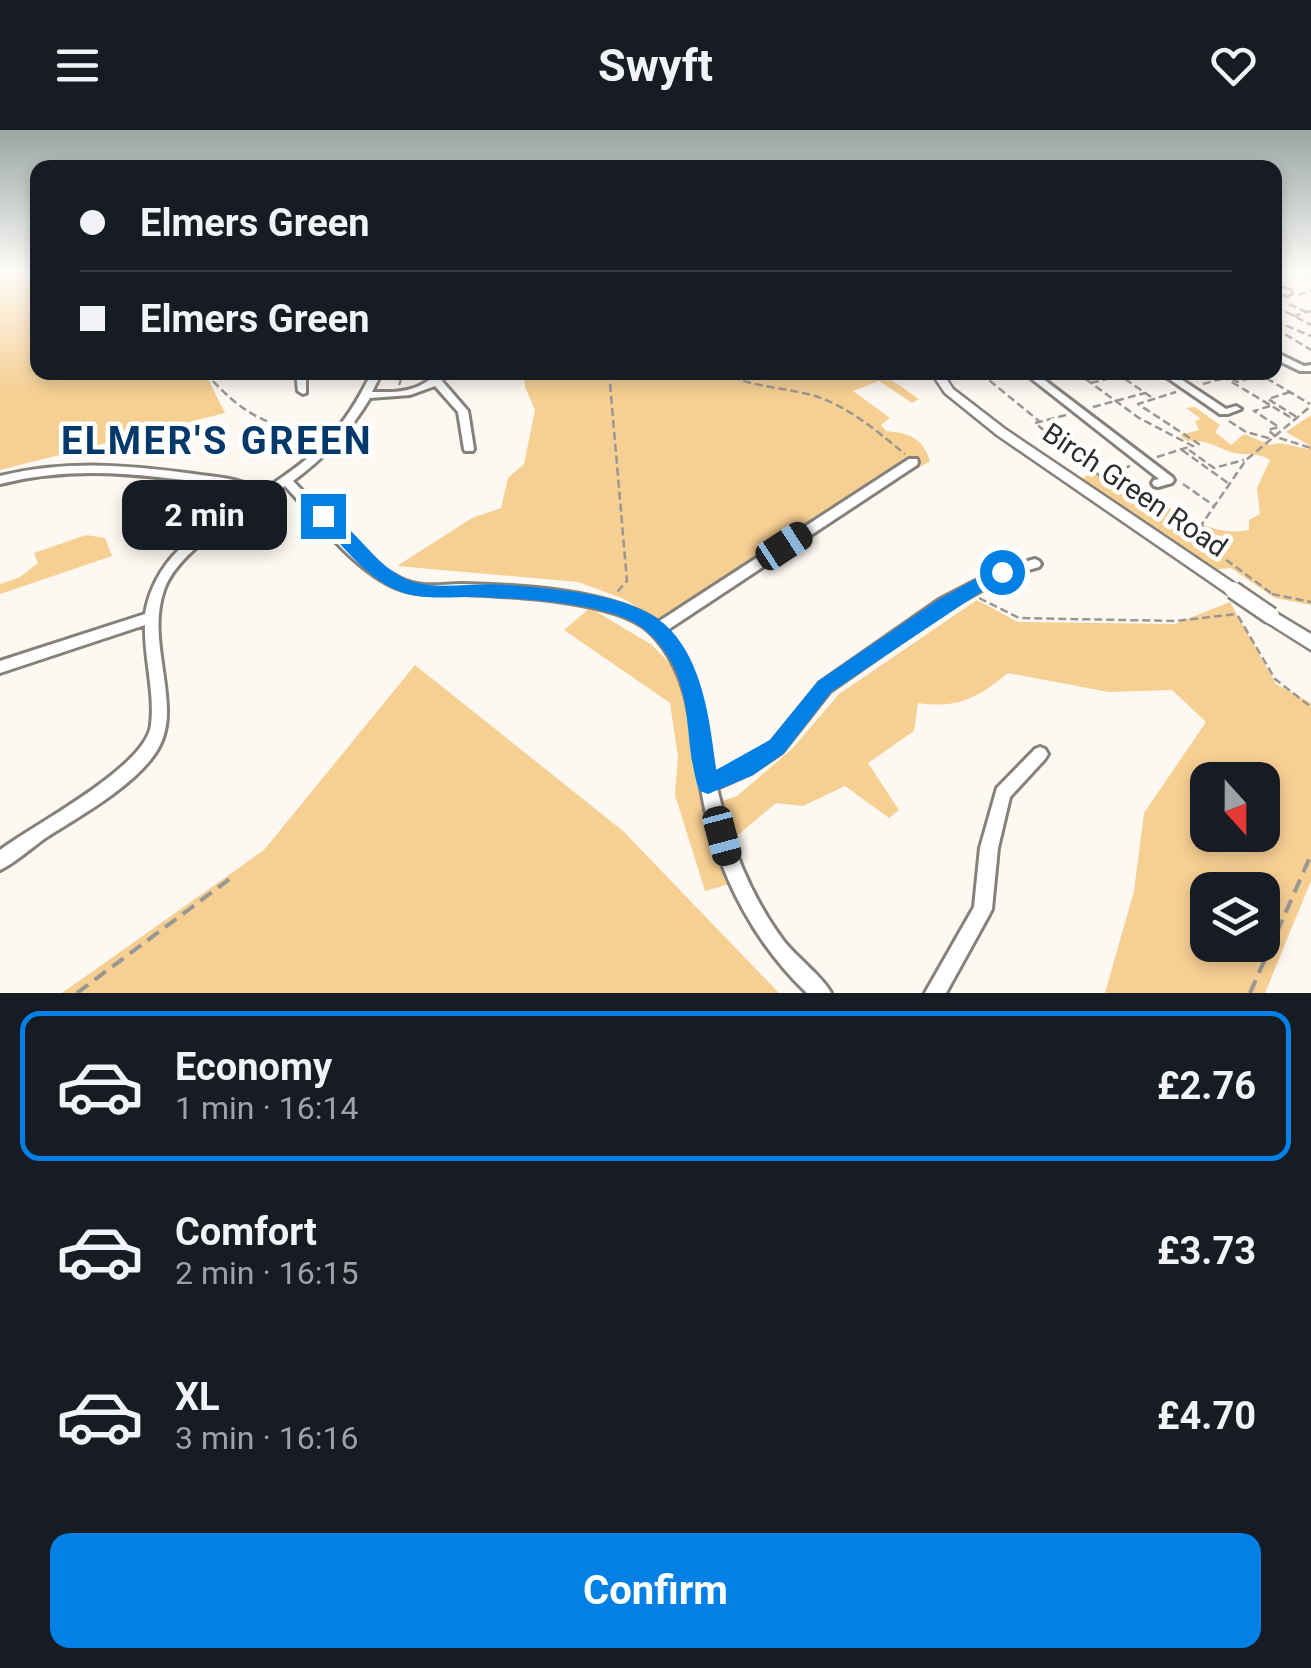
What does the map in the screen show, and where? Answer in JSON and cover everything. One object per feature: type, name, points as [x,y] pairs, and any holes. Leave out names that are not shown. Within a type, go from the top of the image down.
[{"type":"street","points":[[1282,358],[1303,370],[1311,368]]},
{"type":"street","points":[[0,861],[120,776],[151,748],[159,729],[151,618],[154,596],[170,565],[186,549],[317,461],[345,432],[374,380]]},
{"type":"street","name":"Birch Green Road","points":[[942,380],[1000,432],[1311,643]]},
{"type":"street","points":[[1037,380],[1163,481]]},
{"type":"street","points":[[1175,380],[1224,412],[1236,409]]},
{"type":"street","points":[[367,395],[394,396],[437,382],[463,411],[469,449]]},
{"type":"street","points":[[656,630],[914,462]]},
{"type":"street","points":[[0,480],[58,466],[99,468],[242,484],[262,496]]},
{"type":"street","points":[[288,482],[380,573],[413,589],[504,591],[605,605],[649,622],[674,651],[699,710],[708,784],[728,862],[760,926],[821,993]]},
{"type":"street","points":[[708,784],[746,768],[777,747],[825,687],[968,590],[1002,572],[1035,564]]},
{"type":"street","points":[[0,667],[151,618]]},
{"type":"street","points":[[935,993],[983,909],[990,848],[1003,793],[1040,754]]},
{"type":"path","points":[[1286,312],[1311,325]]},
{"type":"path","points":[[1293,316],[1304,312]]},
{"type":"path","points":[[1282,325],[1311,336]]},
{"type":"path","points":[[1282,332],[1290,329]]},
{"type":"path","points":[[1282,332],[1306,344],[1292,348]]},
{"type":"path","points":[[1302,345],[1311,350]]},
{"type":"path","points":[[212,380],[230,403],[260,423],[284,431],[345,432]]},
{"type":"path","points":[[605,605],[627,581],[610,380]]},
{"type":"path","points":[[740,380],[757,387],[816,396],[878,432],[914,462]]},
{"type":"path","points":[[989,380],[1040,422]]},
{"type":"path","points":[[1089,380],[1139,418],[1193,446],[1199,444],[1138,404],[1217,380]]},
{"type":"path","points":[[1092,382],[1098,380]]},
{"type":"path","points":[[1126,380],[1153,399]]},
{"type":"path","points":[[1232,380],[1290,418],[1297,416]]},
{"type":"path","points":[[1270,380],[1311,406],[1246,460],[1202,524],[1209,547],[1271,594],[1311,602]]},
{"type":"path","points":[[1290,392],[1268,399],[1297,416]]},
{"type":"path","points":[[1271,406],[1254,411],[1279,427],[1268,430],[1275,438]]},
{"type":"path","points":[[1224,412],[1226,419],[1246,432],[1311,448]]},
{"type":"path","points":[[1230,484],[1184,449],[1214,468],[1246,460]]},
{"type":"path","points":[[1163,481],[1186,485],[1215,506]]},
{"type":"path","points":[[968,590],[1019,618],[1176,621],[1237,614],[1275,678],[1311,707]]},
{"type":"path","points":[[1250,993],[1311,855]]},
{"type":"path","points":[[76,993],[235,875]]},
{"type":"shaded area","points":[[0,312],[30,312],[30,380],[208,380],[225,413],[0,470]]},
{"type":"shaded area","points":[[524,380],[891,380],[919,399],[912,403],[879,381],[853,391],[890,418],[881,425],[886,431],[914,438],[930,461],[660,621],[624,599],[578,582],[397,566],[472,518],[501,508],[508,478],[524,464],[535,410]]},
{"type":"shaded area","points":[[1195,407],[1220,425],[1215,432],[1231,445],[1244,434],[1270,445],[1280,443],[1308,449],[1309,445],[1286,432],[1311,415],[1311,605],[1275,598],[1231,568],[1210,570],[1078,481],[1093,472],[1134,500],[1152,496],[1210,528],[1249,530],[1249,520],[1260,514],[1257,488],[1270,460],[1187,441],[1180,435],[1199,430],[1195,421],[1201,419],[1186,408]]},
{"type":"shaded area","points":[[86,535],[105,538],[112,556],[0,594],[0,584],[20,577],[38,563],[34,553]]},
{"type":"shaded area","points":[[977,600],[1018,622],[1175,624],[1230,602],[1276,684],[1311,703],[1311,881],[1280,956],[1280,872],[1190,872],[1190,962],[1278,962],[1265,993],[1105,993],[1134,891],[1144,813],[1206,722],[1172,690],[1109,692],[1008,673],[966,700],[918,703],[914,731],[868,763],[899,810],[889,818],[845,786],[803,806],[776,803],[732,840],[750,878],[705,891],[675,795],[678,757],[670,703],[564,630],[590,608],[652,645],[675,669],[696,672],[712,765],[711,805],[737,796],[792,749],[839,694]]},
{"type":"shaded area","points":[[415,665],[623,831],[779,993],[62,993],[264,850]]},
{"type":"district","name":"ELMER'S GREEN","points":[[217,441]]},
{"type":"route","points":[[323,516],[380,573],[413,589],[504,591],[605,605],[649,622],[674,651],[688,678],[699,710],[708,784],[746,768],[777,747],[825,687],[944,604],[1002,572]]}]
